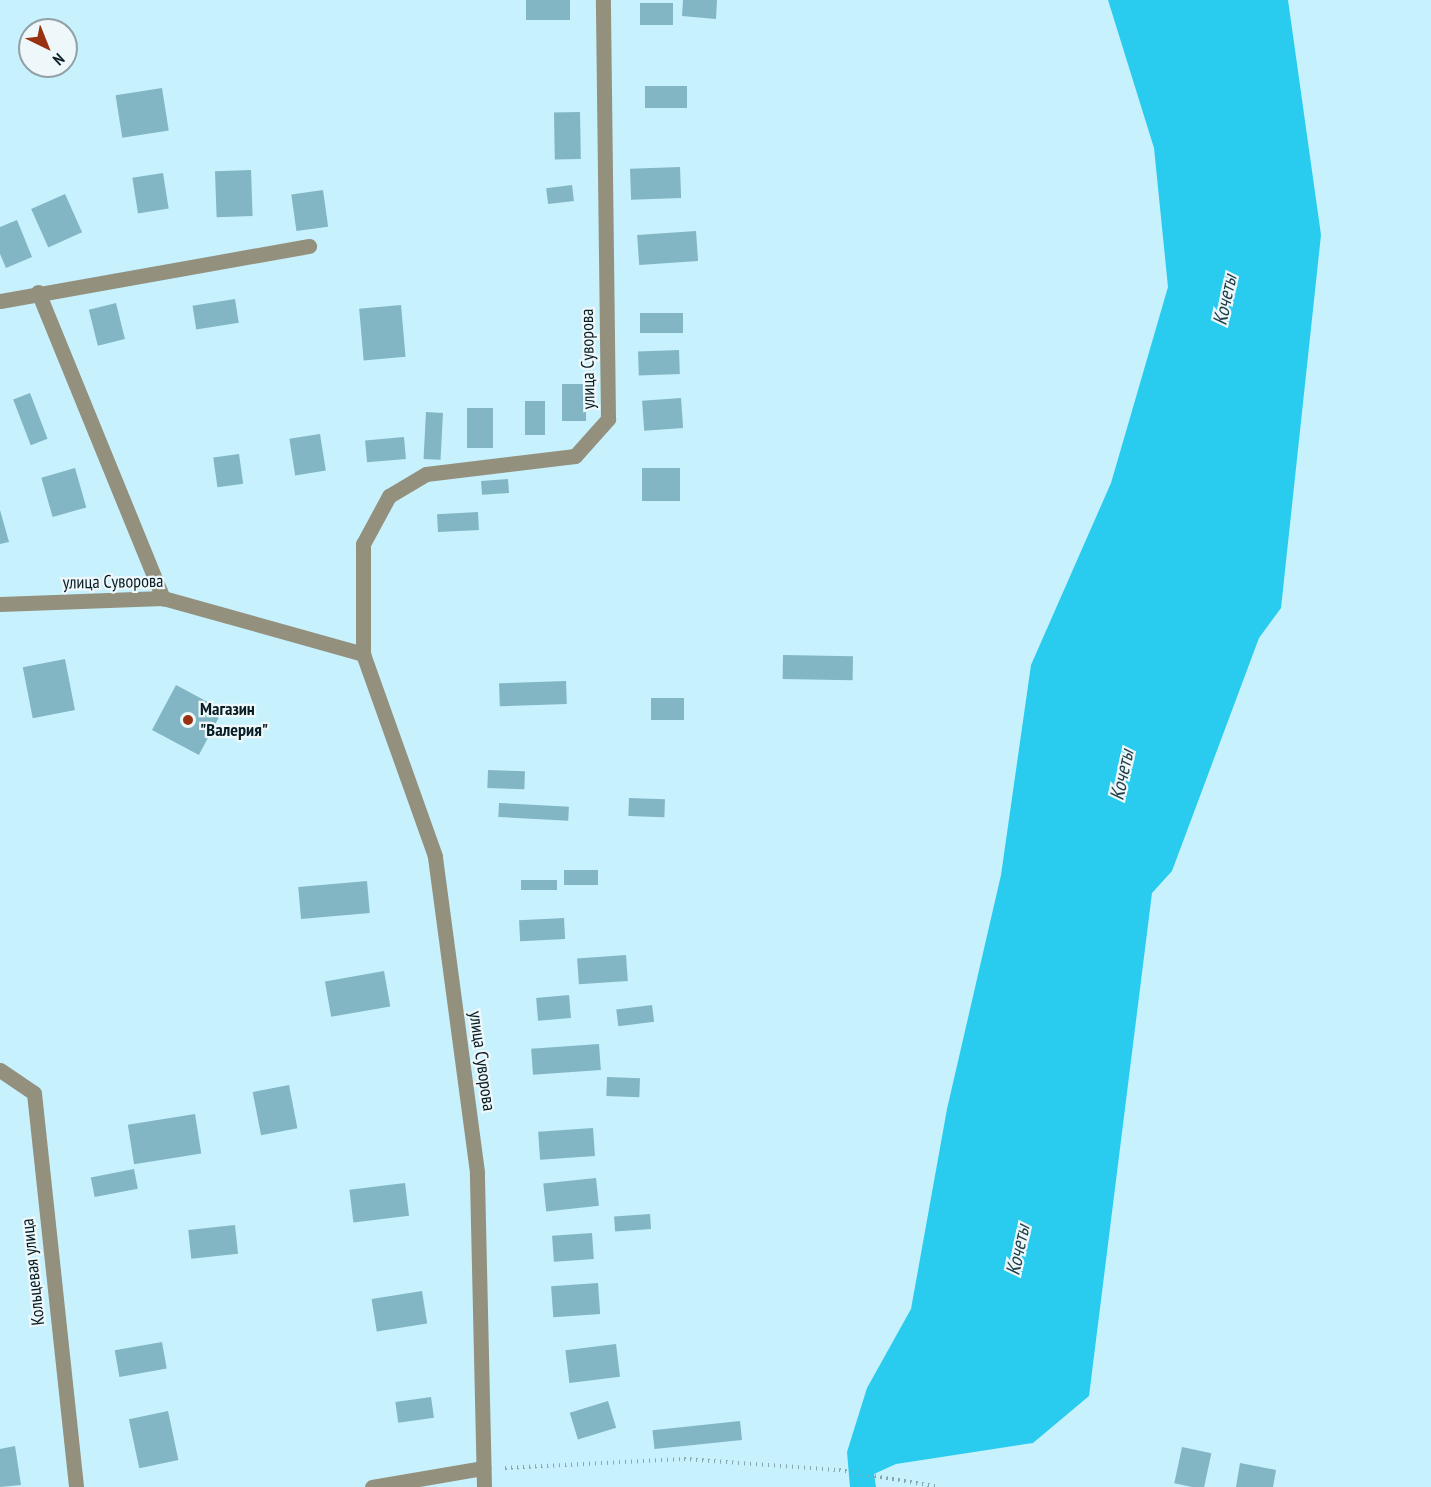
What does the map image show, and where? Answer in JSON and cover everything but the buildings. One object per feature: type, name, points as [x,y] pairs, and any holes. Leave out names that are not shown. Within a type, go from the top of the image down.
[{"type":"street","name":"улица Суворова","points":[[484,1487],[477,1172],[435,856],[363,654],[363,544],[389,496],[426,474],[575,456],[608,419],[603,0]]},
{"type":"street","points":[[0,301],[38,292],[309,246]]},
{"type":"street","points":[[38,292],[163,598]]},
{"type":"street","name":"улица Суворова","points":[[0,604],[163,598],[363,654]]},
{"type":"street","name":"Кольцевая улица","points":[[0,1070],[34,1094],[76,1487]]},
{"type":"street","points":[[372,1487],[483,1468]]},
{"type":"path","points":[[483,1468],[684,1459],[839,1470],[939,1487]]},
{"type":"water","name":"Кочеты","points":[[1108,0],[1288,0],[1321,235],[1281,608],[1259,638],[1172,871],[1152,893],[1089,1396],[1033,1443],[896,1464],[874,1474],[876,1487],[850,1487],[847,1452],[867,1388],[911,1309],[947,1109],[1001,875],[1031,665],[1111,483],[1168,287],[1154,148]]},
{"type":"place","name":"Магазин \"Валерия\"","points":[[188,720]]}]
